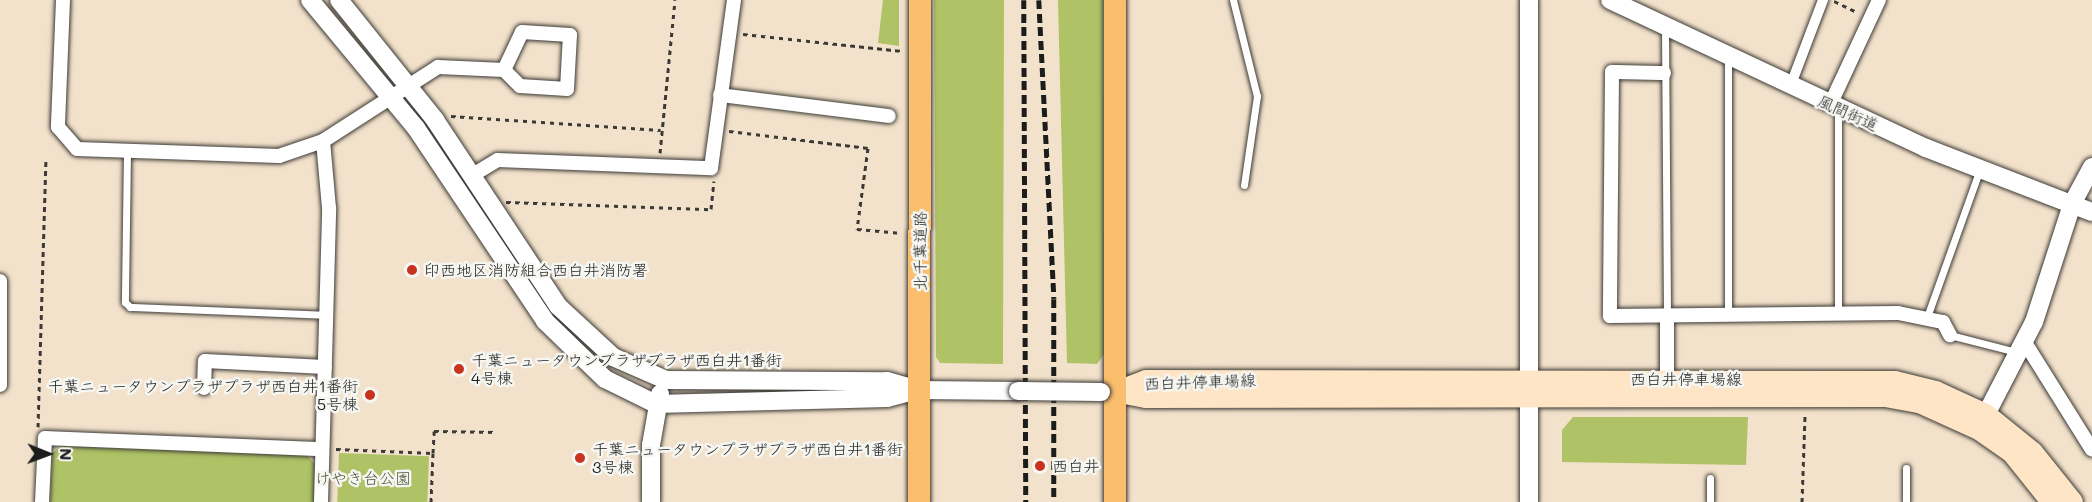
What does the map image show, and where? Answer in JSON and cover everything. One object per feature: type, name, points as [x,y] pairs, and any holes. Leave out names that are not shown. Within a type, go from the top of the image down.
[{"type":"highway","name":"北千葉道路","points":[[919,502],[926,390],[920,0]]},
{"type":"highway","points":[[1115,0],[1108,392],[1115,502]]},
{"type":"main road","name":"西白井停車場線","points":[[1529,389],[1667,379],[1895,381],[1936,391],[2033,452],[2073,502]]},
{"type":"main road","name":"西白井停車場線","points":[[1108,392],[1146,380],[1885,397],[1919,403],[1982,422],[2011,452],[2050,502]]},
{"type":"street","points":[[63,0],[58,127],[77,149],[279,156],[323,141],[406,84],[438,67],[504,70],[520,86],[567,89],[570,35],[522,32],[504,70]]},
{"type":"street","points":[[310,0],[390,96],[556,336],[605,379],[656,404],[887,398],[926,390],[1108,392]]},
{"type":"street","points":[[339,0],[406,84],[571,321],[613,357],[666,380],[887,381],[926,390]]},
{"type":"street","points":[[471,176],[498,160],[711,168],[734,0]]},
{"type":"street","points":[[1529,0],[1529,502]]},
{"type":"street","name":"風間街道","points":[[1610,0],[1834,107],[1980,169],[2092,212]]},
{"type":"street","points":[[1790,87],[1822,0]]},
{"type":"street","points":[[1834,107],[1879,0]]},
{"type":"street","points":[[1664,73],[1612,72],[1610,316],[1838,313],[1927,317],[1943,322],[1950,335]]},
{"type":"street","points":[[720,95],[889,116]]},
{"type":"street","points":[[321,502],[328,449],[325,366],[329,208],[323,141]]},
{"type":"street","points":[[1982,422],[2021,347],[2072,204],[2092,167]]},
{"type":"street","points":[[0,281],[0,385]]},
{"type":"street","points":[[1666,315],[1667,379]]},
{"type":"street","points":[[2021,347],[2092,450]]},
{"type":"street","points":[[204,388],[205,362],[325,366]]},
{"type":"street","points":[[651,502],[656,404],[666,380]]},
{"type":"street","points":[[42,502],[45,438],[328,449]]},
{"type":"lane","points":[[1233,0],[1257,96],[1244,185]]},
{"type":"lane","points":[[1665,27],[1666,315]]},
{"type":"lane","points":[[1728,57],[1728,314]]},
{"type":"lane","points":[[1834,107],[1838,313]]},
{"type":"lane","points":[[127,151],[125,302],[130,307],[326,315]]},
{"type":"lane","points":[[1927,317],[1980,169]]},
{"type":"lane","points":[[1950,335],[2021,347]]},
{"type":"lane","points":[[1906,468],[1906,502]]},
{"type":"lane","points":[[1710,478],[1710,502]]},
{"type":"path","points":[[659,166],[675,0]]},
{"type":"path","points":[[1832,0],[1870,19]]},
{"type":"path","points":[[729,32],[902,51]]},
{"type":"path","points":[[449,116],[661,130]]},
{"type":"path","points":[[716,130],[868,148],[857,229],[904,233]]},
{"type":"path","points":[[38,433],[46,159]]},
{"type":"path","points":[[505,202],[711,209],[711,168]]},
{"type":"path","points":[[1802,502],[1805,411]]},
{"type":"path","points":[[430,502],[434,431],[497,432]]},
{"type":"path","points":[[328,449],[433,453]]},
{"type":"green space","points":[[883,0],[899,0],[899,46],[878,43]]},
{"type":"green space","points":[[934,0],[1004,0],[1003,364],[940,363],[936,357]]},
{"type":"green space","points":[[1058,0],[1103,0],[1104,354],[1097,364],[1067,363]]},
{"type":"green space","points":[[1573,417],[1748,417],[1746,465],[1562,462],[1562,430]]},
{"type":"green space","points":[[61,446],[307,455],[315,464],[314,502],[50,502],[52,453]]},
{"type":"green space","name":"けやき台公園","points":[[339,453],[429,456],[427,502],[337,502]]},
{"type":"railway","points":[[1024,0],[1026,502]]},
{"type":"railway","points":[[1039,0],[1054,299],[1054,502]]},
{"type":"place","name":"印西地区消防組合西白井消防署","points":[[412,270]]},
{"type":"place","name":"千葉ニュータウンプラザプラザ西白井1番街 4号棟","points":[[459,369]]},
{"type":"place","name":"千葉ニュータウンプラザプラザ西白井1番街 5号棟","points":[[370,395]]},
{"type":"place","name":"千葉ニュータウンプラザプラザ西白井1番街 3号棟","points":[[580,458]]},
{"type":"place","name":"西白井","points":[[1040,466]]}]
